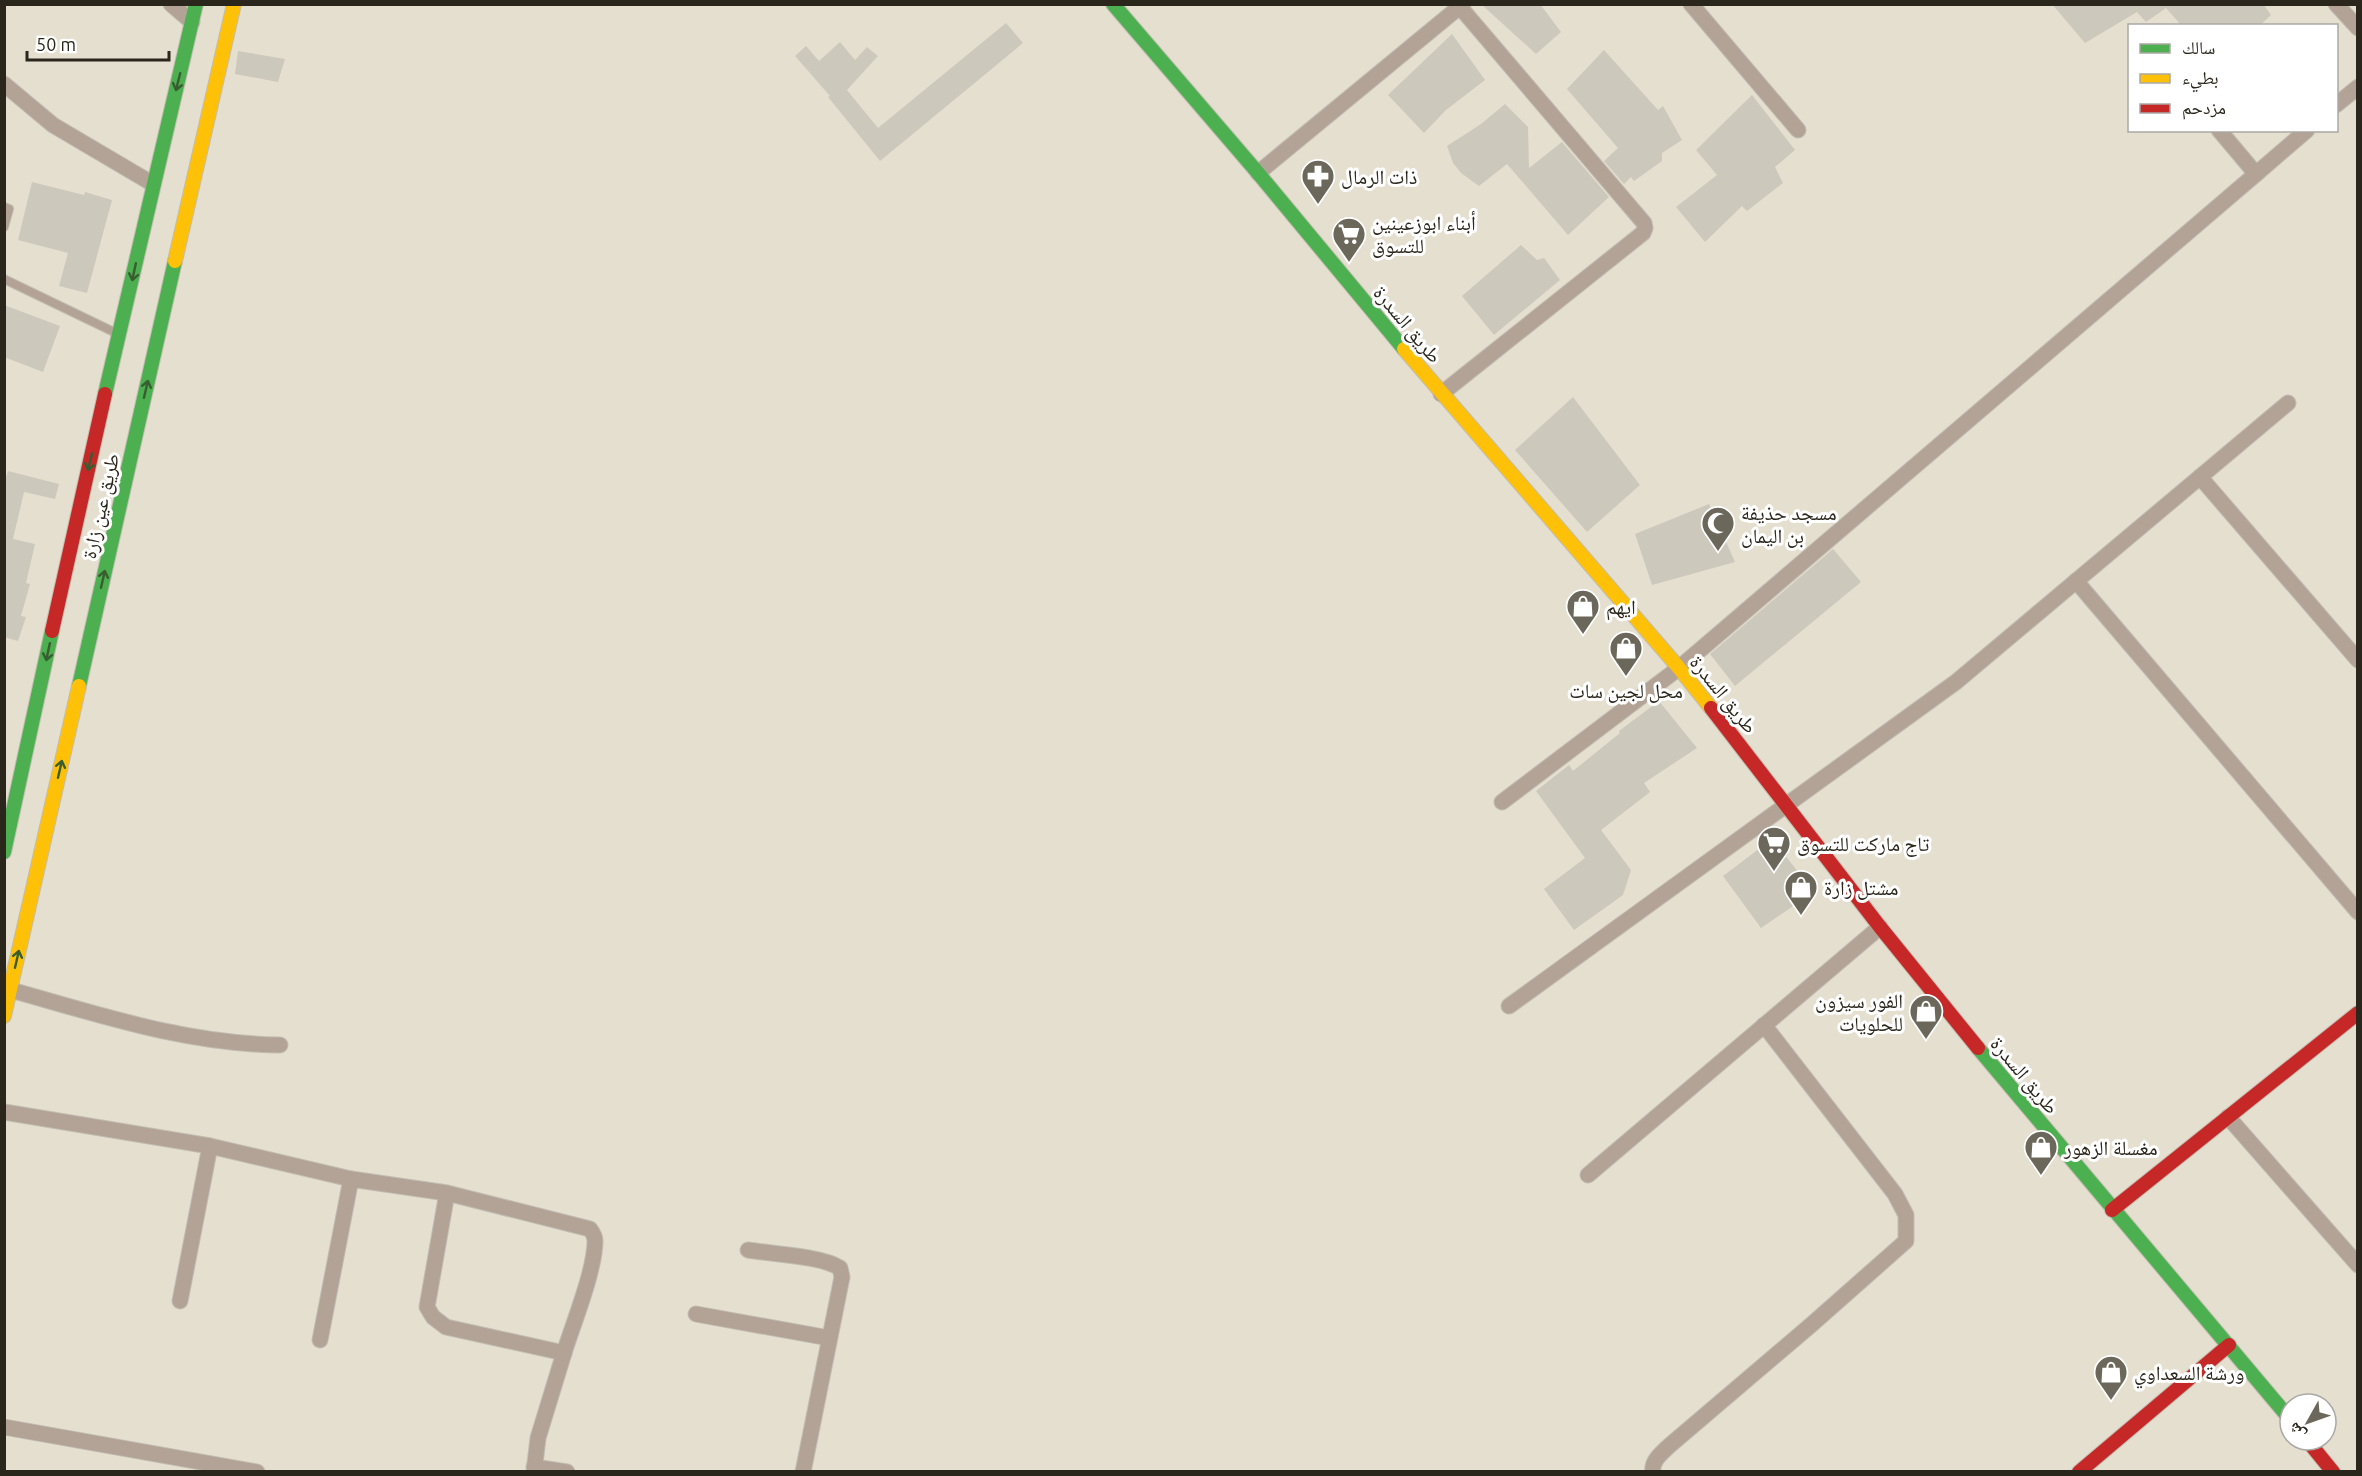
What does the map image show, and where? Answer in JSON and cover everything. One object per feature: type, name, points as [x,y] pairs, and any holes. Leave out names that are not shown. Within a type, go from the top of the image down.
[{"type":"main road","name":"طريق عين زارة","points":[[4,852],[82,494],[196,4]]},
{"type":"main road","name":"طريق عين زارة","points":[[4,1016],[234,4]]},
{"type":"main road","name":"طريق السدرة","points":[[1113,4],[1258,173],[1441,394],[1679,668],[1787,804],[1880,927],[1994,1069],[2278,1404]]},
{"type":"main road","points":[[2112,1210],[2358,1013]]},
{"type":"main road","points":[[2079,1472],[2097,1466],[2229,1345]]},
{"type":"main road","points":[[2317,1452],[2333,1472]]},
{"type":"street","points":[[171,4],[192,22]]},
{"type":"street","points":[[1691,4],[1798,130]]},
{"type":"street","points":[[2336,4],[2358,28]]},
{"type":"street","points":[[1258,173],[1461,6],[1644,223],[1646,228],[1643,232],[1441,394]]},
{"type":"street","points":[[4,84],[52,125],[153,184]]},
{"type":"street","points":[[2338,104],[2358,87]]},
{"type":"street","points":[[2221,132],[2256,174]]},
{"type":"street","points":[[1502,802],[1679,668],[2305,132]]},
{"type":"street","points":[[1509,1006],[1956,682],[2288,403]]},
{"type":"street","points":[[2200,477],[2358,660]]},
{"type":"street","points":[[2076,581],[2358,912]]},
{"type":"street","points":[[1588,1175],[1880,927]]},
{"type":"street","points":[[10,990],[133,1025],[239,1045],[280,1045]]},
{"type":"street","points":[[1653,1472],[1652,1467],[1656,1460],[1669,1446],[1812,1325],[1906,1240],[1906,1215],[1895,1194],[1764,1025]]},
{"type":"street","points":[[4,1112],[210,1146],[351,1179],[447,1193],[590,1229],[595,1241],[592,1263],[538,1438],[534,1469],[567,1472]]},
{"type":"street","points":[[2228,1117],[2358,1265]]},
{"type":"street","points":[[180,1301],[210,1146]]},
{"type":"street","points":[[320,1340],[351,1179]]},
{"type":"street","points":[[447,1193],[427,1307],[433,1317],[446,1327],[564,1353]]},
{"type":"street","points":[[748,1250],[821,1261],[840,1268],[842,1278],[803,1472]]},
{"type":"street","points":[[696,1314],[829,1338]]},
{"type":"street","points":[[4,1428],[257,1472]]},
{"type":"lane","points":[[4,207],[9,209],[4,227]]},
{"type":"lane","points":[[4,279],[120,335]]},
{"type":"building","points":[[1481,4],[1540,4],[1561,32],[1536,54]]},
{"type":"building","points":[[2052,4],[2263,4],[2271,15],[2261,24],[2180,24],[2166,8],[2146,22],[2137,12],[2085,43]]},
{"type":"building","points":[[1006,23],[1023,43],[880,161],[828,97],[830,96],[795,56],[806,46],[819,61],[840,42],[855,60],[867,47],[878,56],[847,90],[878,128]]},
{"type":"building","points":[[1452,34],[1485,80],[1446,110],[1424,133],[1388,95]]},
{"type":"building","points":[[1604,50],[1658,110],[1663,106],[1682,140],[1662,153],[1662,161],[1634,181],[1631,177],[1624,184],[1604,161],[1618,148],[1567,89]]},
{"type":"building","points":[[238,51],[285,59],[278,82],[235,74]]},
{"type":"building","points":[[1752,95],[1795,150],[1775,167],[1783,183],[1747,211],[1742,206],[1705,242],[1676,207],[1717,175],[1696,150]]},
{"type":"building","points":[[1505,104],[1528,127],[1529,168],[1562,142],[1609,197],[1568,235],[1507,164],[1479,186],[1461,173],[1453,163],[1447,146],[1481,124]]},
{"type":"building","points":[[32,182],[84,195],[85,192],[112,200],[87,293],[59,286],[68,253],[18,240]]},
{"type":"building","points":[[1521,245],[1537,260],[1544,258],[1560,280],[1494,335],[1462,296]]},
{"type":"building","points":[[4,305],[60,326],[43,372],[4,357]]},
{"type":"building","points":[[1573,397],[1640,485],[1587,532],[1515,450]]},
{"type":"building","points":[[8,471],[59,484],[55,499],[24,492],[13,539],[35,544],[26,583],[30,584],[21,616],[26,617],[18,641],[4,637],[4,485]]},
{"type":"building","points":[[1709,504],[1735,562],[1652,585],[1635,534]]},
{"type":"building","points":[[1833,549],[1861,582],[1735,686],[1710,654]]},
{"type":"building","points":[[1659,701],[1697,748],[1644,783],[1650,792],[1601,830],[1631,870],[1623,895],[1574,930],[1544,889],[1585,858],[1536,791],[1569,765],[1573,771],[1620,733],[1619,731]]},
{"type":"building","points":[[1772,839],[1814,892],[1761,928],[1723,876]]},
{"type":"traffic: fast","points":[[105,394],[196,4]]},
{"type":"traffic: fast","points":[[1113,4],[1258,173],[1404,349]]},
{"type":"traffic: fast","points":[[79,686],[175,261]]},
{"type":"traffic: fast","points":[[4,852],[52,631]]},
{"type":"traffic: fast","points":[[1978,1048],[2278,1405]]},
{"type":"traffic: slow","points":[[175,261],[234,4]]},
{"type":"traffic: slow","points":[[1404,349],[1711,708]]},
{"type":"traffic: slow","points":[[4,1016],[79,686]]},
{"type":"traffic: jam","points":[[52,631],[105,394]]},
{"type":"traffic: jam","points":[[1711,708],[1880,927],[1978,1048]]},
{"type":"traffic: jam","points":[[2112,1210],[2358,1013]]},
{"type":"traffic: jam","points":[[2079,1472],[2229,1345]]},
{"type":"traffic: jam","points":[[2317,1452],[2333,1472]]},
{"type":"place","name":"ذات الرمال","points":[[1318,205]]},
{"type":"place","name":"أبناء ابوزعينين للتسوق","points":[[1349,263]]},
{"type":"place","name":"مسجد حذيفة بن اليمان","points":[[1718,552]]},
{"type":"place","name":"ايهم","points":[[1583,635]]},
{"type":"place","name":"محل لجين سات","points":[[1626,677]]},
{"type":"place","name":"تاج ماركت للتسوق","points":[[1774,872]]},
{"type":"place","name":"مشتل زارة","points":[[1801,916]]},
{"type":"place","name":"الفور سيزون للحلويات","points":[[1926,1040]]},
{"type":"place","name":"مغسلة الزهور","points":[[2041,1176]]},
{"type":"place","name":"ورشة السعداوي","points":[[2111,1401]]}]
